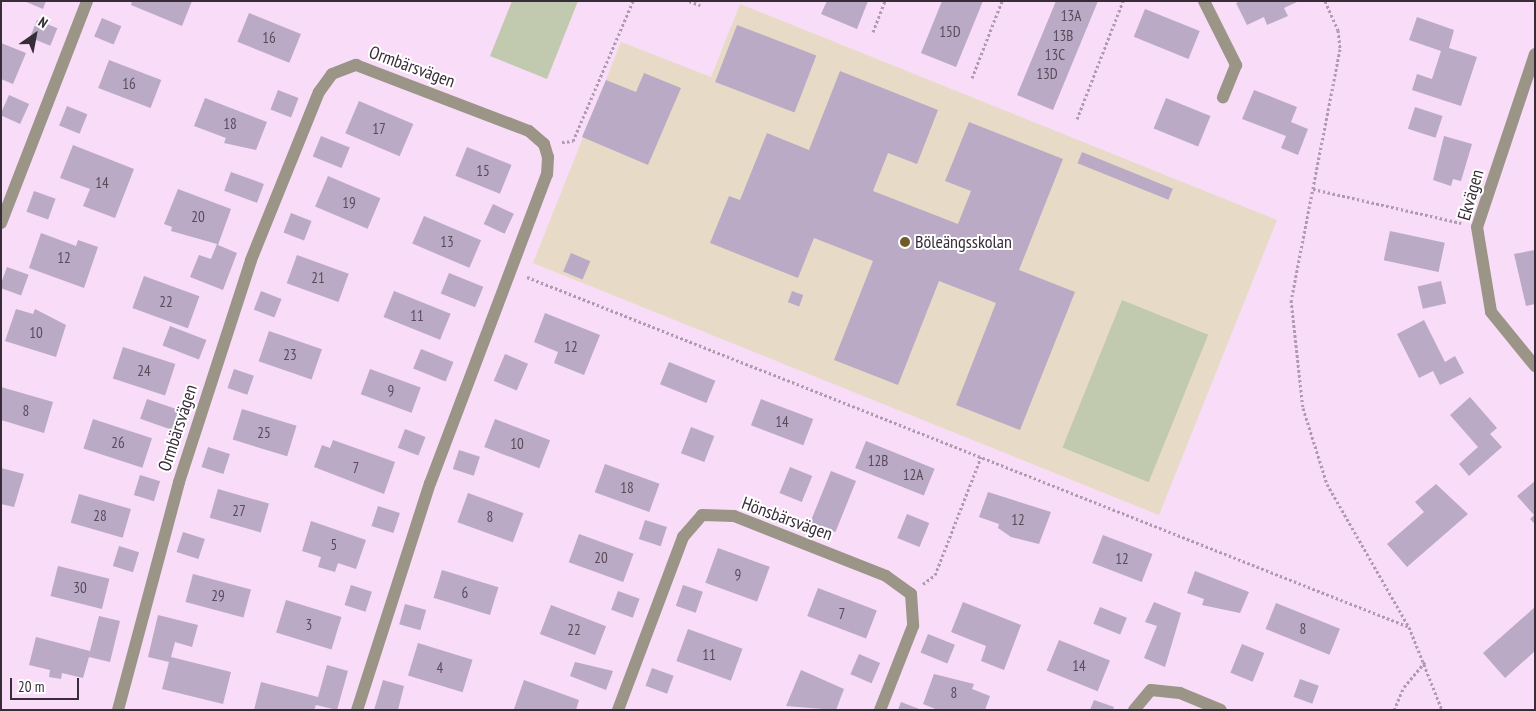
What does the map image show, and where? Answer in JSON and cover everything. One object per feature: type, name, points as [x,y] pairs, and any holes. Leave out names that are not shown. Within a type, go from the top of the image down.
[{"type":"street","points":[[1,223],[87,1]]},
{"type":"street","points":[[1204,1],[1236,65],[1223,97]]},
{"type":"street","name":"Ekvägen","points":[[1535,54],[1477,227],[1491,312],[1535,366]]},
{"type":"street","name":"Ormbärsvägen","points":[[118,710],[178,482],[252,260],[319,92],[332,74],[356,64],[385,73],[530,131],[544,144]]},
{"type":"street","points":[[357,710],[430,483],[547,174],[544,144]]},
{"type":"street","name":"Hönsbärsvägen","points":[[618,710],[683,538],[702,515],[734,516],[886,576],[911,594]]},
{"type":"street","points":[[880,710],[913,626],[911,594]]},
{"type":"street","points":[[1134,710],[1151,690],[1180,693],[1221,710]]},
{"type":"path","points":[[544,144],[573,141],[633,1]]},
{"type":"path","points":[[689,1],[700,5]]},
{"type":"path","points":[[873,32],[885,1]]},
{"type":"path","points":[[972,78],[1002,1]]},
{"type":"path","points":[[1077,119],[1123,1]]},
{"type":"path","points":[[1325,1],[1338,30],[1339,64],[1291,300],[1303,408],[1327,484],[1409,627],[1426,661],[1442,710]]},
{"type":"path","points":[[1313,189],[1477,227]]},
{"type":"path","points":[[510,270],[1409,627]]},
{"type":"path","points":[[911,594],[934,575],[981,457]]},
{"type":"path","points":[[1394,710],[1404,686],[1426,661]]},
{"type":"shaded area","name":"Böleängsskolan","points":[[740,4],[1277,220],[1159,515],[533,263],[621,42],[711,77]]},
{"type":"green space","points":[[512,1],[578,1],[547,79],[490,56]]},
{"type":"green space","points":[[1122,300],[1208,335],[1149,482],[1062,447]]},
{"type":"building","points":[[24,1],[46,1],[43,9]]},
{"type":"building","points":[[132,1],[192,1],[182,26],[131,5]]},
{"type":"building","points":[[827,1],[868,1],[857,29],[821,14]]},
{"type":"building","points":[[942,1],[983,1],[956,67],[921,53]]},
{"type":"building","points":[[1056,1],[1098,1],[1053,110],[1017,95]]},
{"type":"building","points":[[1241,1],[1299,1],[1284,8],[1288,16],[1267,25],[1264,17],[1247,25],[1236,3]]},
{"type":"building","points":[[1145,9],[1200,31],[1188,59],[1134,37]]},
{"type":"building","points":[[249,13],[301,34],[289,63],[237,42]]},
{"type":"building","points":[[1417,17],[1454,30],[1449,48],[1477,57],[1461,106],[1412,90],[1417,74],[1432,79],[1441,51],[1409,40]]},
{"type":"building","points":[[102,18],[121,26],[114,45],[94,36]]},
{"type":"building","points":[[37,20],[57,28],[50,46],[30,38]]},
{"type":"building","points":[[737,25],[816,55],[794,112],[715,82]]},
{"type":"building","points":[[1,43],[26,53],[13,84],[1,79]]},
{"type":"building","points":[[109,60],[161,80],[151,108],[98,88]]},
{"type":"building","points":[[840,71],[938,110],[917,164],[888,153],[873,191],[958,224],[971,191],[945,181],[969,122],[1063,159],[1019,270],[1075,292],[1020,430],[956,405],[996,303],[939,281],[898,385],[834,360],[873,261],[814,238],[798,278],[710,243],[729,196],[740,200],[767,133],[809,150]]},
{"type":"building","points":[[644,73],[681,88],[648,165],[582,137],[606,80],[636,92]]},
{"type":"building","points":[[278,90],[299,98],[291,117],[270,110]]},
{"type":"building","points":[[1254,90],[1297,107],[1291,122],[1308,129],[1298,155],[1281,148],[1286,136],[1242,119]]},
{"type":"building","points":[[9,95],[29,104],[20,124],[1,116]]},
{"type":"building","points":[[205,98],[267,122],[256,150],[224,143],[226,138],[194,126]]},
{"type":"building","points":[[1166,98],[1211,116],[1198,147],[1154,129]]},
{"type":"building","points":[[359,101],[413,124],[400,156],[345,133]]},
{"type":"building","points":[[67,106],[87,114],[80,134],[59,125]]},
{"type":"building","points":[[1415,107],[1443,116],[1435,138],[1408,129]]},
{"type":"building","points":[[321,136],[350,148],[342,168],[313,156]]},
{"type":"building","points":[[1444,136],[1472,144],[1461,181],[1453,179],[1451,186],[1433,180]]},
{"type":"building","points":[[73,145],[134,169],[115,218],[83,206],[90,189],[60,178]]},
{"type":"building","points":[[467,147],[512,165],[500,194],[455,176]]},
{"type":"building","points":[[1082,152],[1173,189],[1168,200],[1078,163]]},
{"type":"building","points":[[231,172],[264,184],[257,203],[224,191]]},
{"type":"building","points":[[328,176],[380,198],[368,229],[315,206]]},
{"type":"building","points":[[178,189],[231,209],[218,245],[237,253],[223,290],[190,277],[199,255],[211,259],[217,244],[171,231],[172,227],[164,224]]},
{"type":"building","points":[[34,191],[56,199],[48,220],[26,212]]},
{"type":"building","points":[[493,204],[514,214],[505,234],[484,224]]},
{"type":"building","points":[[291,213],[312,221],[304,240],[283,233]]},
{"type":"building","points":[[424,216],[481,240],[469,268],[412,244]]},
{"type":"building","points":[[1390,231],[1445,243],[1439,272],[1384,260]]},
{"type":"building","points":[[41,233],[76,246],[78,240],[98,247],[84,288],[29,268]]},
{"type":"building","points":[[1535,250],[1535,304],[1526,306],[1514,254]]},
{"type":"building","points":[[571,253],[590,261],[583,280],[563,271]]},
{"type":"building","points":[[297,255],[349,274],[338,302],[287,283]]},
{"type":"building","points":[[7,267],[29,275],[21,296],[1,288]]},
{"type":"building","points":[[449,273],[483,287],[475,307],[441,293]]},
{"type":"building","points":[[144,276],[199,296],[188,328],[132,308]]},
{"type":"building","points":[[1441,281],[1446,303],[1423,309],[1418,286]]},
{"type":"building","points":[[261,291],[282,299],[274,318],[254,310]]},
{"type":"building","points":[[394,291],[451,314],[440,340],[384,317]]},
{"type":"building","points":[[792,291],[803,295],[799,306],[788,302]]},
{"type":"building","points":[[16,309],[33,314],[35,309],[66,325],[56,357],[5,341]]},
{"type":"building","points":[[545,313],[600,335],[584,375],[554,363],[558,352],[534,342]]},
{"type":"building","points":[[1424,320],[1445,362],[1455,356],[1464,373],[1440,385],[1433,371],[1419,378],[1397,334]]},
{"type":"building","points":[[170,326],[206,340],[199,360],[162,346]]},
{"type":"building","points":[[269,331],[322,349],[312,379],[259,361]]},
{"type":"building","points":[[123,347],[175,364],[165,395],[113,378]]},
{"type":"building","points":[[421,349],[453,362],[446,382],[413,368]]},
{"type":"building","points":[[505,354],[528,364],[517,390],[494,381]]},
{"type":"building","points":[[669,362],[715,381],[706,403],[660,384]]},
{"type":"building","points":[[234,369],[254,376],[247,395],[227,388]]},
{"type":"building","points":[[370,369],[421,387],[412,413],[361,394]]},
{"type":"building","points":[[1,387],[53,402],[44,433],[1,420]]},
{"type":"building","points":[[1470,397],[1497,428],[1490,434],[1502,447],[1469,476],[1459,464],[1478,447],[1450,415]]},
{"type":"building","points":[[147,399],[182,411],[175,431],[140,419]]},
{"type":"building","points":[[761,399],[813,419],[803,445],[751,425]]},
{"type":"building","points":[[242,409],[297,426],[287,456],[233,440]]},
{"type":"building","points":[[93,419],[152,438],[142,468],[83,448]]},
{"type":"building","points":[[495,419],[550,440],[539,468],[484,447]]},
{"type":"building","points":[[691,427],[714,436],[704,462],[681,453]]},
{"type":"building","points":[[405,429],[426,437],[418,456],[398,448]]},
{"type":"building","points":[[333,440],[395,462],[384,494],[314,467],[322,445],[330,448]]},
{"type":"building","points":[[866,441],[935,469],[924,496],[855,468]]},
{"type":"building","points":[[208,447],[230,454],[223,474],[202,467]]},
{"type":"building","points":[[459,450],[480,457],[474,476],[453,469]]},
{"type":"building","points":[[605,464],[660,484],[649,512],[595,492]]},
{"type":"building","points":[[790,467],[812,476],[802,502],[780,493]]},
{"type":"building","points":[[1,468],[24,474],[14,507],[1,504]]},
{"type":"building","points":[[831,471],[856,481],[835,532],[810,522]]},
{"type":"building","points":[[140,475],[160,481],[154,501],[134,495]]},
{"type":"building","points":[[1535,481],[1535,524],[1530,519],[1534,515],[1517,496]]},
{"type":"building","points":[[1436,484],[1468,514],[1407,567],[1387,544],[1424,512],[1415,502]]},
{"type":"building","points":[[218,489],[269,504],[261,532],[210,518]]},
{"type":"building","points":[[988,492],[1051,512],[1039,544],[1011,537],[998,528],[999,524],[979,517]]},
{"type":"building","points":[[468,493],[523,513],[513,542],[457,522]]},
{"type":"building","points":[[79,494],[131,509],[123,538],[71,523]]},
{"type":"building","points":[[378,506],[400,513],[393,533],[372,526]]},
{"type":"building","points":[[907,514],[929,523],[920,547],[897,538]]},
{"type":"building","points":[[645,520],[667,527],[661,546],[639,539]]},
{"type":"building","points":[[311,521],[366,540],[356,569],[338,563],[335,572],[318,567],[321,557],[302,551]]},
{"type":"building","points":[[183,532],[205,539],[198,559],[177,552]]},
{"type":"building","points":[[579,534],[634,554],[623,582],[569,562]]},
{"type":"building","points":[[1103,535],[1152,554],[1142,582],[1092,563]]},
{"type":"building","points":[[119,546],[139,552],[133,572],[113,566]]},
{"type":"building","points":[[718,548],[770,567],[757,602],[705,583]]},
{"type":"building","points":[[58,566],[109,579],[102,609],[51,596]]},
{"type":"building","points":[[442,570],[498,587],[490,615],[434,598]]},
{"type":"building","points":[[1195,571],[1249,592],[1240,613],[1202,605],[1204,599],[1187,593]]},
{"type":"building","points":[[193,574],[251,590],[243,618],[185,602]]},
{"type":"building","points":[[351,585],[372,592],[365,612],[345,605]]},
{"type":"building","points":[[683,585],[703,592],[696,613],[676,606]]},
{"type":"building","points":[[818,588],[877,611],[866,639],[807,616]]},
{"type":"building","points":[[618,591],[640,599],[633,618],[611,610]]},
{"type":"building","points":[[286,600],[341,617],[332,649],[276,633]]},
{"type":"building","points":[[963,602],[1021,625],[1004,670],[981,661],[986,646],[951,632]]},
{"type":"building","points":[[1154,602],[1181,613],[1165,667],[1144,658],[1157,626],[1145,622]]},
{"type":"building","points":[[1276,603],[1340,629],[1329,655],[1266,629]]},
{"type":"building","points":[[405,604],[426,610],[420,630],[399,624]]},
{"type":"building","points":[[551,605],[606,626],[595,655],[540,634]]},
{"type":"building","points":[[1100,607],[1127,618],[1120,635],[1093,624]]},
{"type":"building","points":[[1535,607],[1535,651],[1505,678],[1483,653]]},
{"type":"building","points":[[158,615],[198,625],[192,647],[175,642],[171,657],[231,672],[223,704],[162,689],[169,662],[148,657]]},
{"type":"building","points":[[99,616],[120,621],[110,662],[89,657],[83,678],[62,673],[61,679],[49,677],[50,670],[29,665],[36,637],[90,651]]},
{"type":"building","points":[[688,629],[743,649],[731,681],[676,661]]},
{"type":"building","points":[[928,634],[955,645],[947,663],[921,653]]},
{"type":"building","points":[[1059,640],[1110,661],[1098,691],[1047,671]]},
{"type":"building","points":[[418,643],[473,660],[463,692],[408,676]]},
{"type":"building","points":[[1242,644],[1264,653],[1253,682],[1230,673]]},
{"type":"building","points":[[859,654],[880,663],[872,683],[850,674]]},
{"type":"building","points":[[575,662],[613,671],[606,690],[570,676]]},
{"type":"building","points":[[327,665],[348,671],[337,710],[316,705],[314,710],[254,710],[261,682],[318,697]]},
{"type":"building","points":[[652,668],[674,676],[667,694],[646,686]]},
{"type":"building","points":[[801,670],[844,689],[836,710],[786,706]]},
{"type":"building","points":[[934,674],[974,684],[972,689],[990,696],[985,710],[938,710],[923,704]]},
{"type":"building","points":[[1300,679],[1319,686],[1312,704],[1294,697]]},
{"type":"building","points":[[383,680],[404,686],[398,710],[374,710]]},
{"type":"building","points":[[524,680],[579,700],[576,710],[514,709]]},
{"type":"building","points":[[1094,700],[1114,707],[1113,710],[1090,710]]},
{"type":"building","points":[[901,702],[922,710],[898,710]]},
{"type":"place","name":"Böleängsskolan","points":[[905,242]]}]
